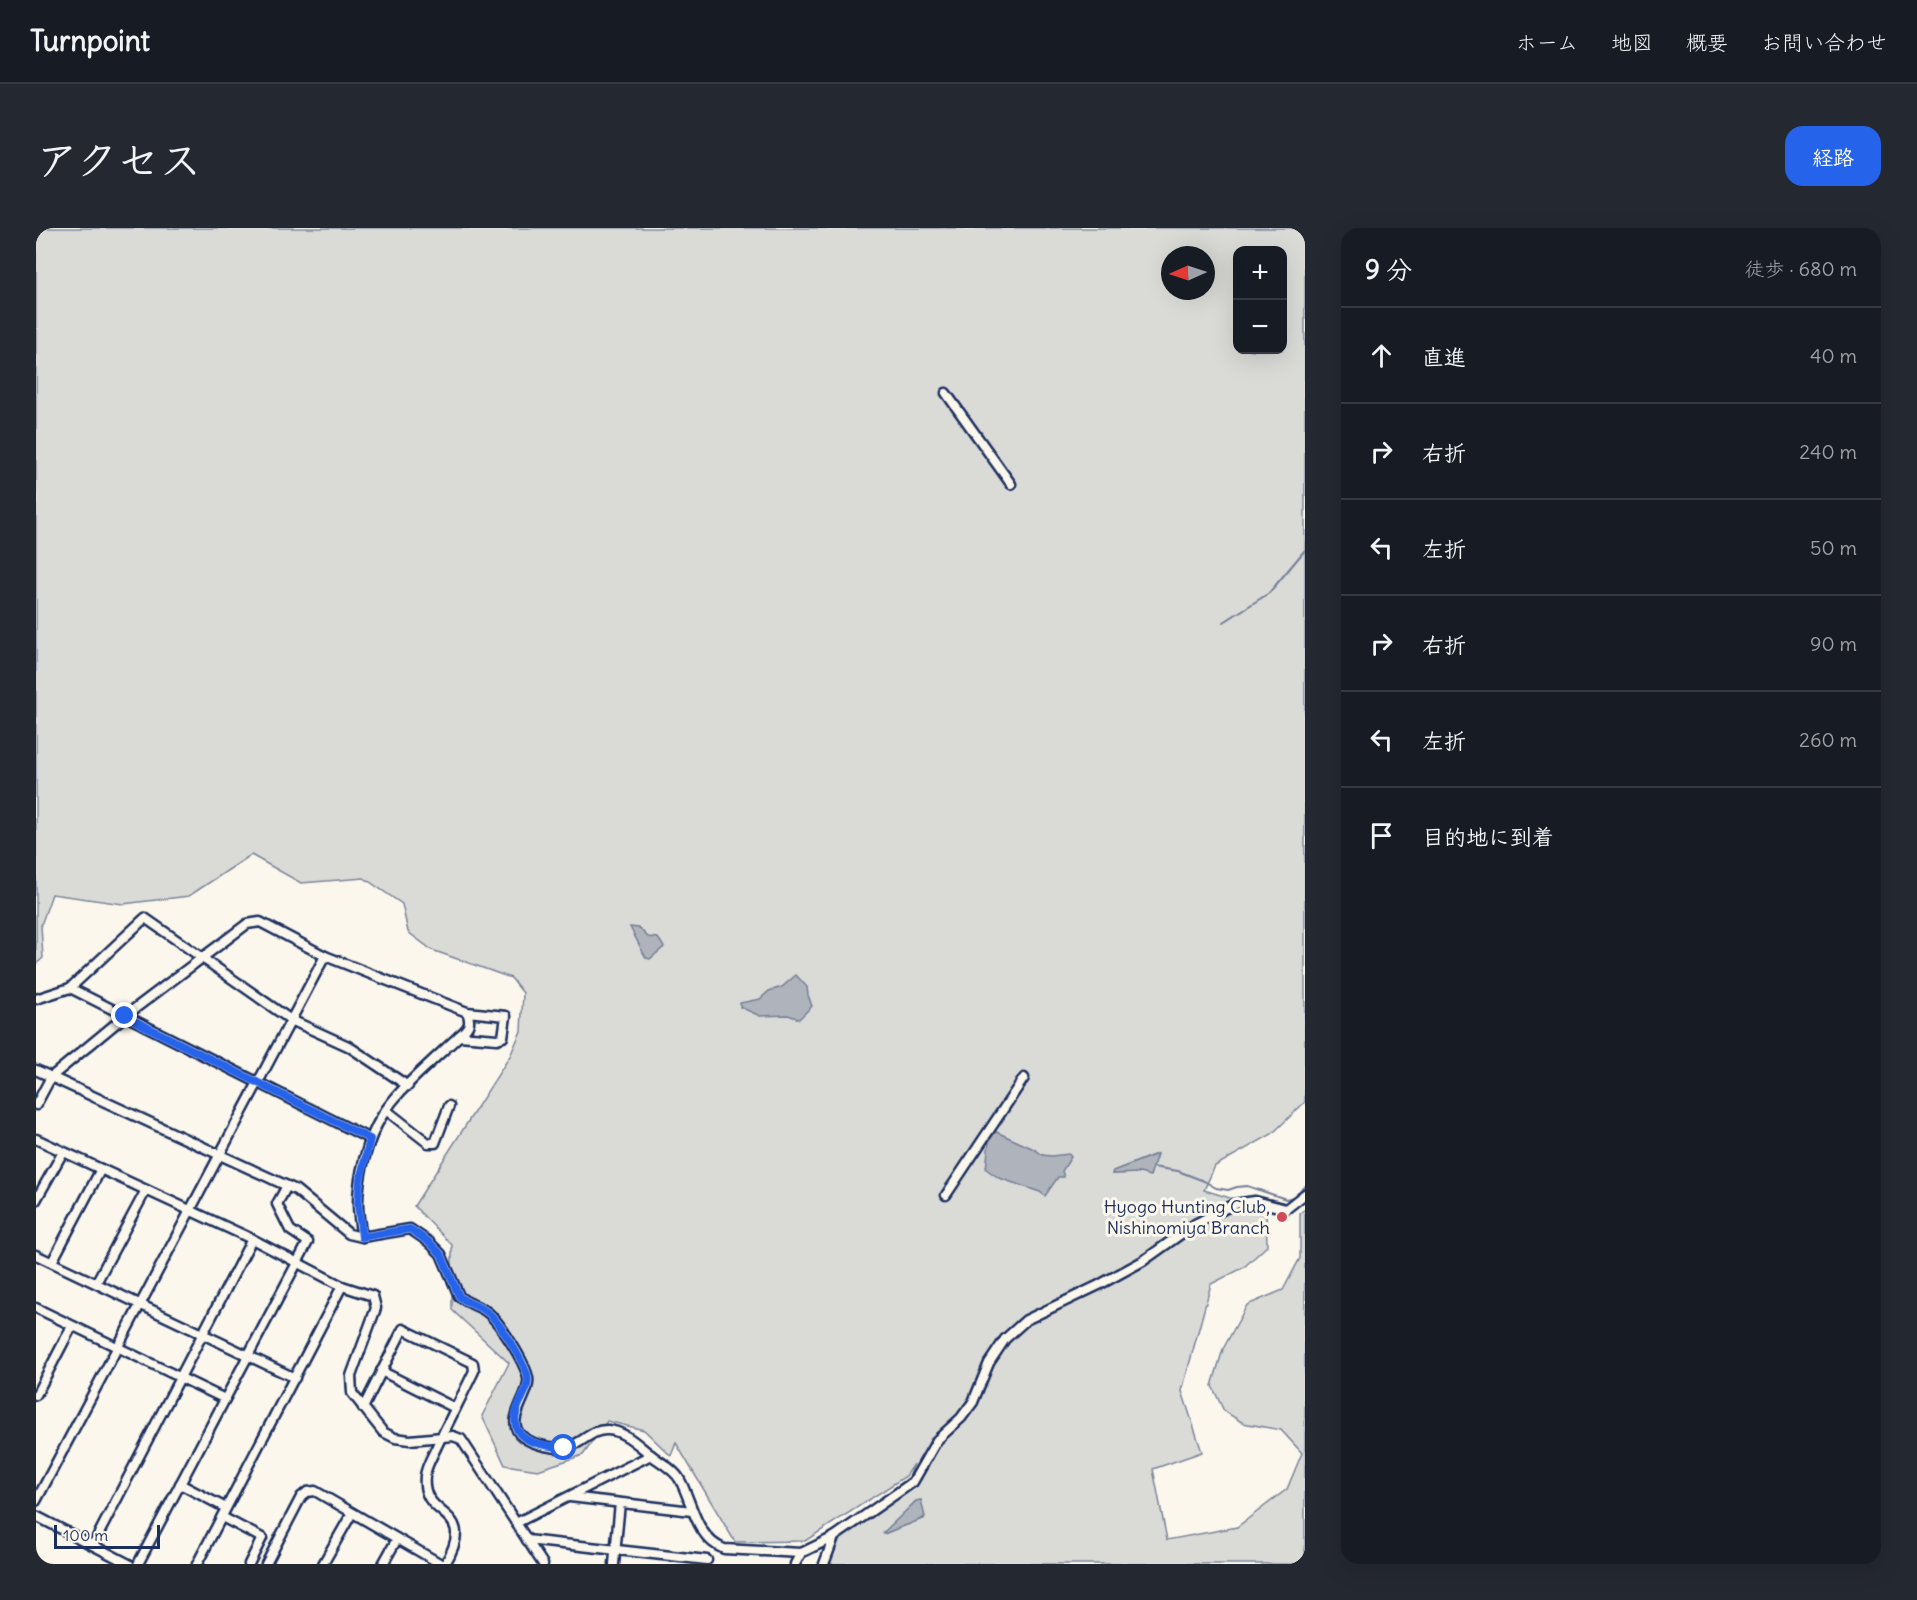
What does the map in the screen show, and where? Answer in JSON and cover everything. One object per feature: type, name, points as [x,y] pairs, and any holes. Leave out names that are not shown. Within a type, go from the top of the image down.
[{"type":"street","points":[[946,393],[1011,484]]},
{"type":"street","points":[[36,999],[70,988],[145,918],[291,1020],[348,1046],[408,1086]]},
{"type":"street","points":[[36,1105],[51,1077],[125,1016],[247,924],[260,922],[325,956],[467,1012],[506,1016],[503,1037],[496,1039],[459,1036]]},
{"type":"street","points":[[36,1501],[325,956]]},
{"type":"street","points":[[70,988],[370,1139]]},
{"type":"street","points":[[362,1237],[358,1204],[360,1180],[370,1139],[386,1110],[470,1023],[467,1012]]},
{"type":"street","points":[[36,1070],[296,1190],[349,1234],[362,1237],[410,1229],[429,1242],[441,1254],[459,1296],[490,1313],[515,1349],[528,1380],[527,1389],[515,1416],[520,1435],[527,1440],[564,1448],[572,1446],[593,1432],[608,1430],[618,1432],[635,1442],[679,1477],[692,1511],[709,1541],[724,1550],[801,1553],[834,1537],[914,1482],[937,1440],[961,1418],[974,1402],[989,1363],[1005,1339],[1026,1320],[1143,1261],[1195,1224],[1234,1204],[1255,1201],[1286,1209],[1305,1194]]},
{"type":"street","points":[[946,1195],[1024,1078]]},
{"type":"street","points":[[386,1110],[428,1143],[435,1143],[449,1106]]},
{"type":"street","points":[[36,1139],[252,1239],[342,1286],[373,1296],[376,1308],[351,1376],[352,1393],[383,1432],[395,1438],[410,1440],[453,1436],[461,1439],[543,1564]]},
{"type":"street","points":[[36,1200],[63,1152]]},
{"type":"street","points":[[52,1262],[100,1169]]},
{"type":"street","points":[[138,1564],[309,1242],[290,1230],[277,1204],[287,1186]]},
{"type":"street","points":[[96,1283],[146,1190]]},
{"type":"street","points":[[93,1545],[252,1239]]},
{"type":"street","points":[[36,1254],[295,1378]]},
{"type":"street","points":[[197,1564],[342,1286]]},
{"type":"street","points":[[36,1308],[225,1399]]},
{"type":"street","points":[[36,1395],[72,1326]]},
{"type":"street","points":[[266,1564],[301,1497],[307,1492],[315,1491],[443,1564],[455,1547],[458,1536],[450,1519],[434,1506],[429,1497],[425,1476],[474,1371],[472,1363],[403,1329],[363,1408]]},
{"type":"street","points":[[381,1371],[455,1408]]},
{"type":"street","points":[[516,1523],[651,1455]]},
{"type":"street","points":[[180,1484],[226,1508]]},
{"type":"street","points":[[570,1496],[692,1511]]},
{"type":"street","points":[[614,1564],[620,1503]]},
{"type":"street","points":[[323,1564],[352,1513]]},
{"type":"street","points":[[36,1516],[129,1564]]},
{"type":"street","points":[[222,1517],[262,1538],[249,1564]]},
{"type":"street","points":[[824,1564],[834,1537]]},
{"type":"street","points":[[383,1564],[397,1539]]},
{"type":"street","points":[[527,1540],[706,1562],[709,1541]]},
{"type":"street","points":[[795,1564],[801,1553]]},
{"type":"shaded area","points":[[36,228],[1305,228],[1305,1102],[1272,1134],[1215,1166],[1204,1190],[1266,1209],[1267,1246],[1243,1268],[1211,1284],[1182,1391],[1202,1452],[1153,1469],[1167,1540],[1237,1527],[1287,1489],[1302,1453],[1281,1430],[1243,1423],[1224,1411],[1212,1386],[1223,1349],[1247,1305],[1283,1290],[1300,1258],[1300,1213],[1305,1209],[1305,1564],[820,1564],[833,1536],[909,1477],[914,1464],[906,1476],[805,1541],[735,1542],[676,1443],[671,1456],[644,1430],[607,1421],[583,1455],[538,1470],[505,1465],[482,1416],[509,1363],[452,1310],[452,1245],[414,1206],[510,1056],[521,1031],[523,993],[511,978],[432,950],[408,932],[402,904],[364,878],[301,883],[251,855],[189,896],[123,904],[52,894],[41,925],[43,958],[36,964]],"holes":[[[1156,1154],[1150,1175],[1112,1174],[1113,1171]],[[916,1501],[924,1519],[884,1534]]]},
{"type":"shaded area","points":[[630,927],[639,928],[648,937],[658,938],[664,947],[650,959],[646,958]]},
{"type":"shaded area","points":[[796,975],[807,987],[812,1006],[799,1019],[788,1015],[760,1016],[740,1007],[740,1003],[760,999],[769,991],[782,987]]},
{"type":"shaded area","points":[[992,1130],[1043,1155],[1069,1154],[1071,1157],[1062,1171],[1064,1177],[1058,1177],[1045,1196],[1040,1192],[999,1178],[986,1169]]},
{"type":"shaded area","points":[[1157,1154],[1150,1176],[1140,1173],[1112,1174],[1113,1171]]},
{"type":"shaded area","points":[[921,1500],[925,1517],[883,1533],[916,1501]]},
{"type":"waterway","points":[[1224,622],[1269,593],[1305,550]]},
{"type":"waterway","points":[[1152,1167],[1178,1171],[1216,1188],[1228,1190],[1247,1186],[1286,1199],[1293,1197],[1305,1186]]},
{"type":"place","name":"Hyogo Hunting Club, Nishinomiya Branch","points":[[1282,1217]]},
{"type":"route","points":[[125,1016],[370,1139],[360,1180],[358,1204],[362,1237],[410,1229],[429,1242],[441,1254],[459,1296],[490,1313],[515,1349],[526,1372],[527,1389],[515,1416],[520,1435],[527,1440],[564,1448]]}]
